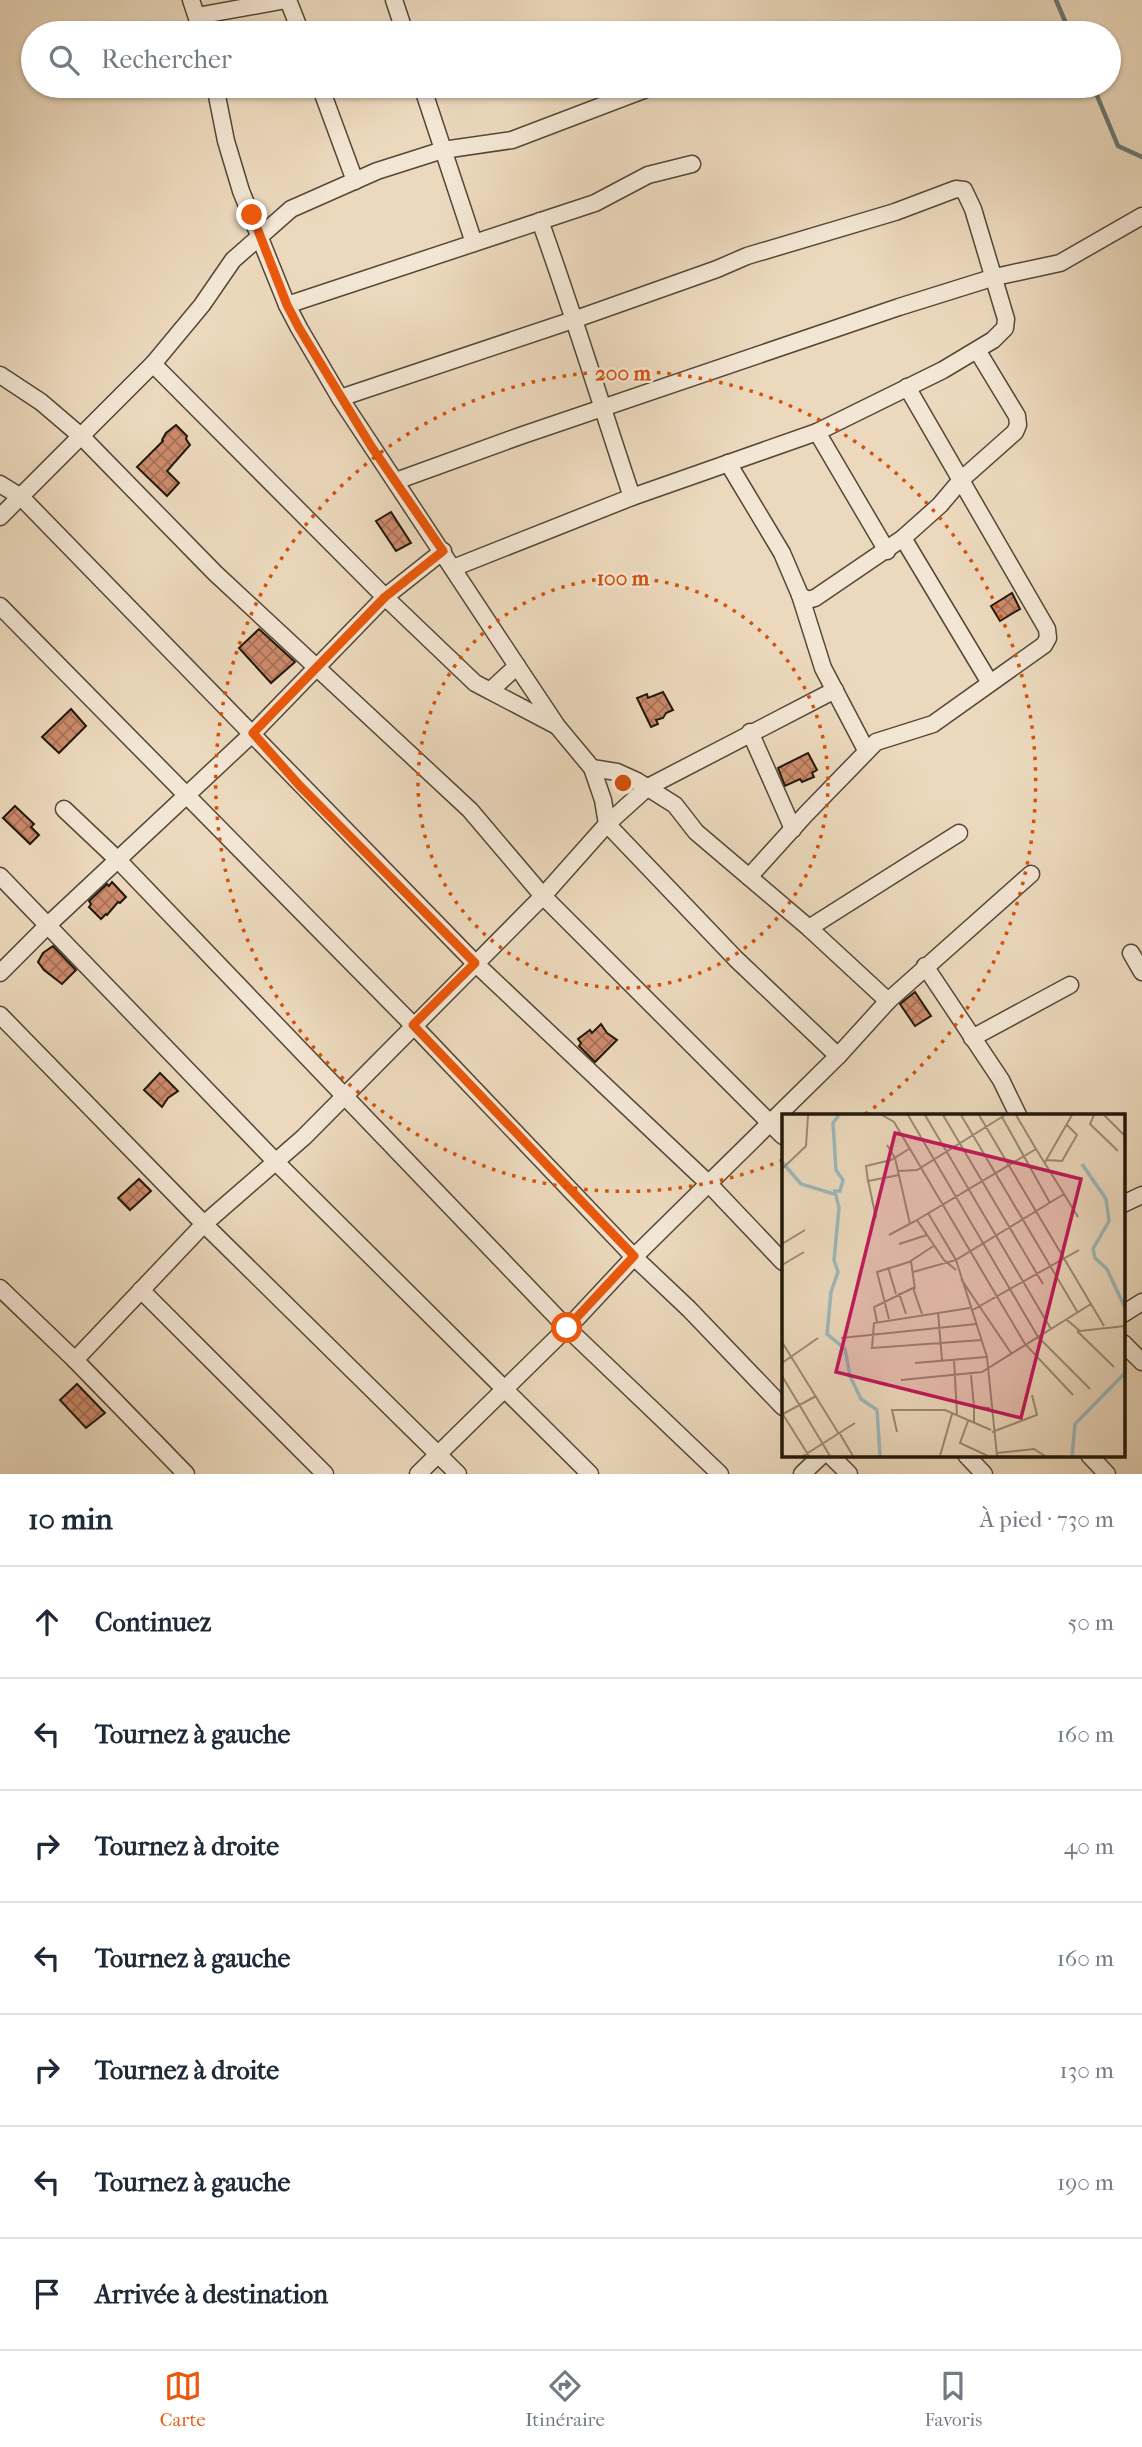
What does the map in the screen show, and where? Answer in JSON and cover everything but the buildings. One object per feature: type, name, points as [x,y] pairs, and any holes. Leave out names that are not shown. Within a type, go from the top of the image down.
[{"type":"street","points":[[191,0],[198,21]]},
{"type":"street","points":[[197,16],[287,0],[296,21]]},
{"type":"street","points":[[394,0],[401,21]]},
{"type":"street","points":[[217,98],[226,141],[241,191],[287,305],[340,398],[557,726],[592,768],[603,800],[607,824],[736,959],[838,1056]]},
{"type":"street","points":[[324,98],[355,181]]},
{"type":"street","points":[[426,98],[474,243]]},
{"type":"street","points":[[0,517],[153,365],[202,306],[233,260],[291,209],[355,181],[443,150],[512,141],[623,98]]},
{"type":"street","points":[[287,305],[595,203],[648,175],[692,164]]},
{"type":"street","points":[[340,398],[576,319],[747,256],[895,212],[960,188],[973,209],[1006,319],[1005,327],[993,341],[817,432],[632,496],[453,568]]},
{"type":"street","points":[[396,481],[899,307],[995,277],[1060,263],[1142,216]]},
{"type":"street","points":[[540,221],[576,319],[632,496]]},
{"type":"street","points":[[800,595],[807,600],[815,598],[887,551],[940,505],[962,479],[1015,432],[1018,425],[1017,416],[976,350]]},
{"type":"street","points":[[153,365],[475,683],[557,726]]},
{"type":"street","points":[[0,375],[41,402],[82,437],[215,573],[470,810],[543,896],[782,1135]]},
{"type":"street","points":[[749,877],[876,742],[933,723],[1044,645],[1048,638],[1047,629],[907,387]]},
{"type":"street","points":[[817,432],[887,551]]},
{"type":"street","points":[[728,463],[782,553],[800,595],[823,668],[866,751]]},
{"type":"street","points":[[0,484],[21,497],[475,963],[709,1184],[782,1261]]},
{"type":"street","points":[[903,538],[990,683]]},
{"type":"street","points":[[0,973],[253,733],[385,597],[443,551]]},
{"type":"street","points":[[0,606],[413,1025],[782,1406]]},
{"type":"street","points":[[491,690],[517,666]]},
{"type":"street","points":[[75,1360],[204,1224],[345,1096],[543,896],[607,824],[648,786],[835,690]]},
{"type":"street","points":[[750,732],[793,829]]},
{"type":"street","points":[[592,768],[617,772],[648,786],[675,805],[696,832],[809,928],[888,1000]]},
{"type":"street","points":[[65,808],[567,1328],[720,1474]]},
{"type":"street","points":[[809,928],[960,833]]},
{"type":"street","points":[[418,1474],[567,1328],[634,1256],[838,1056],[888,1000],[1031,874]]},
{"type":"street","points":[[0,876],[275,1162],[590,1474]]},
{"type":"street","points":[[1131,953],[1142,972]]},
{"type":"street","points":[[926,966],[1001,1080],[1018,1114]]},
{"type":"street","points":[[972,1038],[1070,985]]},
{"type":"street","points":[[0,1015],[204,1224],[458,1474]]},
{"type":"street","points":[[1124,1204],[1142,1195]]},
{"type":"street","points":[[0,1288],[75,1360],[186,1474]]},
{"type":"street","points":[[141,1290],[325,1474]]},
{"type":"street","points":[[1124,1313],[1142,1302]]},
{"type":"street","points":[[1124,1344],[1142,1362]]},
{"type":"street","points":[[802,1474],[821,1456]]},
{"type":"street","points":[[831,1456],[849,1474]]},
{"type":"street","points":[[967,1456],[985,1474]]},
{"type":"street","points":[[1090,1456],[1107,1474]]},
{"type":"waterway","points":[[1056,0],[1065,21]]},
{"type":"waterway","points":[[1098,98],[1118,146],[1142,157]]},
{"type":"route","points":[[252,215],[287,305],[299,328],[340,398],[443,551],[385,597],[253,733],[299,785],[475,963],[413,1025],[634,1256],[567,1328]]}]
